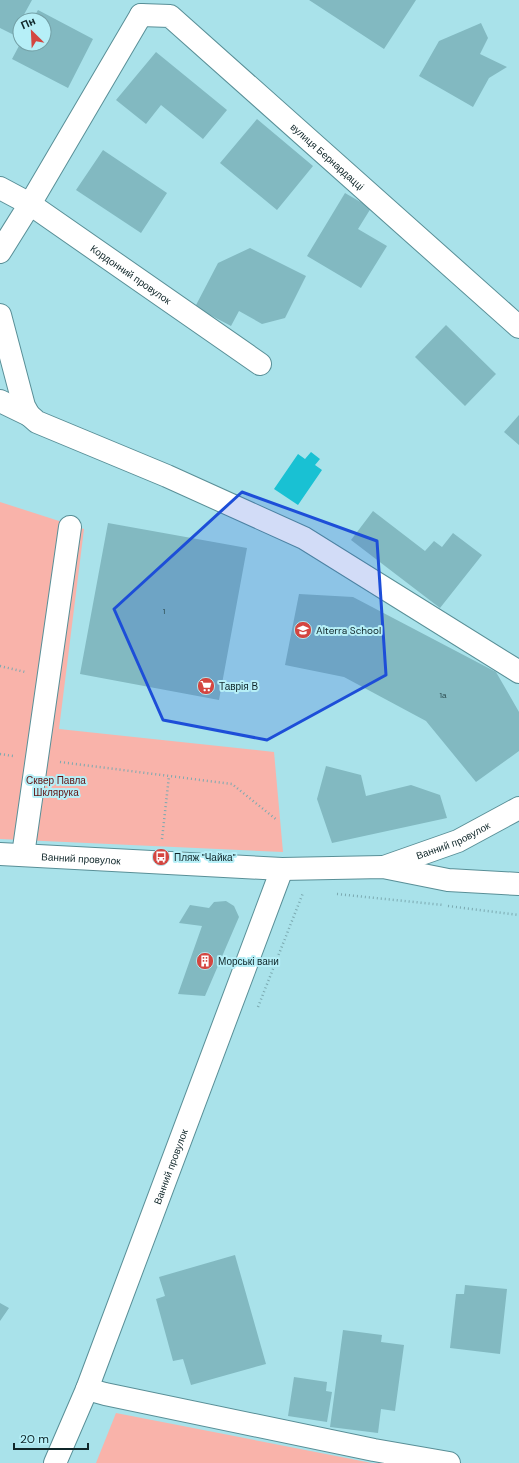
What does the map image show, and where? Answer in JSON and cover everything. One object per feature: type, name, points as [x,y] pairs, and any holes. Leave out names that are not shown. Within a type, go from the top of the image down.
[{"type":"street","points":[[0,252],[30,204],[138,7]]},
{"type":"street","name":"вулиця Бернардацці","points":[[138,7],[170,16],[519,327]]},
{"type":"street","name":"Кордонний провулок","points":[[0,188],[30,204],[260,364]]},
{"type":"street","points":[[0,316],[24,406],[29,415]]},
{"type":"street","points":[[0,401],[29,415],[46,427],[167,476],[304,538],[519,672]]},
{"type":"street","points":[[23,855],[70,527]]},
{"type":"street","name":"Ванний провулок","points":[[383,868],[458,841],[519,808]]},
{"type":"street","name":"Ванний провулок","points":[[0,854],[282,869],[383,868],[448,880],[519,884]]},
{"type":"street","name":"Ванний провулок","points":[[55,1463],[87,1389],[282,869]]},
{"type":"street","points":[[87,1389],[374,1450],[449,1463]]},
{"type":"path","points":[[0,754],[232,784],[277,820]]},
{"type":"path","points":[[162,842],[169,776]]},
{"type":"path","points":[[257,1009],[304,891]]},
{"type":"path","points":[[335,893],[389,898],[519,915]]},
{"type":"highlighted area","points":[[242,492],[377,541],[386,675],[267,740],[163,720],[114,609]]},
{"type":"green space","name":"Сквер Павла Шклярука","points":[[0,502],[84,529],[59,729],[274,752],[283,852],[0,839]]},
{"type":"green space","points":[[116,1413],[372,1463],[96,1463]]},
{"type":"water","points":[[311,452],[320,459],[315,465],[322,470],[298,505],[274,489],[298,454],[305,459]]},
{"type":"building","points":[[0,0],[32,0],[25,12],[12,12],[12,34],[0,28]]},
{"type":"building","points":[[309,0],[416,0],[384,49]]},
{"type":"building","points":[[52,17],[93,39],[68,88],[12,59],[16,52],[52,52]]},
{"type":"building","points":[[481,23],[488,38],[480,54],[507,67],[489,78],[473,107],[419,76],[439,41]]},
{"type":"building","points":[[156,52],[227,110],[203,139],[161,105],[146,124],[116,100]]},
{"type":"building","points":[[257,119],[313,166],[277,210],[220,163]]},
{"type":"building","points":[[103,150],[167,193],[141,233],[76,190]]},
{"type":"building","points":[[345,193],[371,208],[358,229],[387,246],[361,288],[307,256]]},
{"type":"building","points":[[250,248],[306,276],[285,318],[262,324],[239,311],[231,326],[195,307],[218,263]]},
{"type":"building","points":[[446,325],[496,374],[465,406],[415,357]]},
{"type":"building","points":[[519,415],[519,445],[504,432]]},
{"type":"building","points":[[373,511],[425,551],[434,541],[442,547],[453,533],[482,555],[440,608],[351,540]]},
{"type":"building","points":[[108,523],[247,548],[219,700],[80,674]]},
{"type":"building","points":[[299,594],[353,597],[496,672],[519,712],[519,751],[476,782],[426,721],[344,677],[285,665]]},
{"type":"building","points":[[326,766],[361,775],[366,796],[411,785],[440,795],[447,818],[332,843],[317,799]]},
{"type":"building","name":"Морські вани","points":[[226,901],[234,906],[239,917],[205,996],[178,994],[202,926],[179,923],[190,905],[209,908],[214,902]]},
{"type":"building","points":[[235,1255],[266,1364],[191,1385],[183,1359],[173,1361],[156,1299],[165,1296],[159,1277]]},
{"type":"building","points":[[465,1285],[507,1289],[500,1354],[450,1348],[456,1294],[464,1294]]},
{"type":"building","points":[[0,1303],[9,1308],[0,1321]]},
{"type":"building","points":[[343,1330],[382,1335],[381,1342],[404,1345],[395,1411],[381,1409],[378,1433],[330,1427]]},
{"type":"building","points":[[294,1377],[327,1382],[326,1391],[332,1392],[327,1422],[288,1416]]},
{"type":"place","name":"Alterra School","points":[[303,630]]},
{"type":"place","name":"Таврія В","points":[[206,686]]},
{"type":"place","name":"Пляж \"Чайка\"","points":[[161,857]]},
{"type":"place","name":"Морські вани","points":[[205,961]]}]
